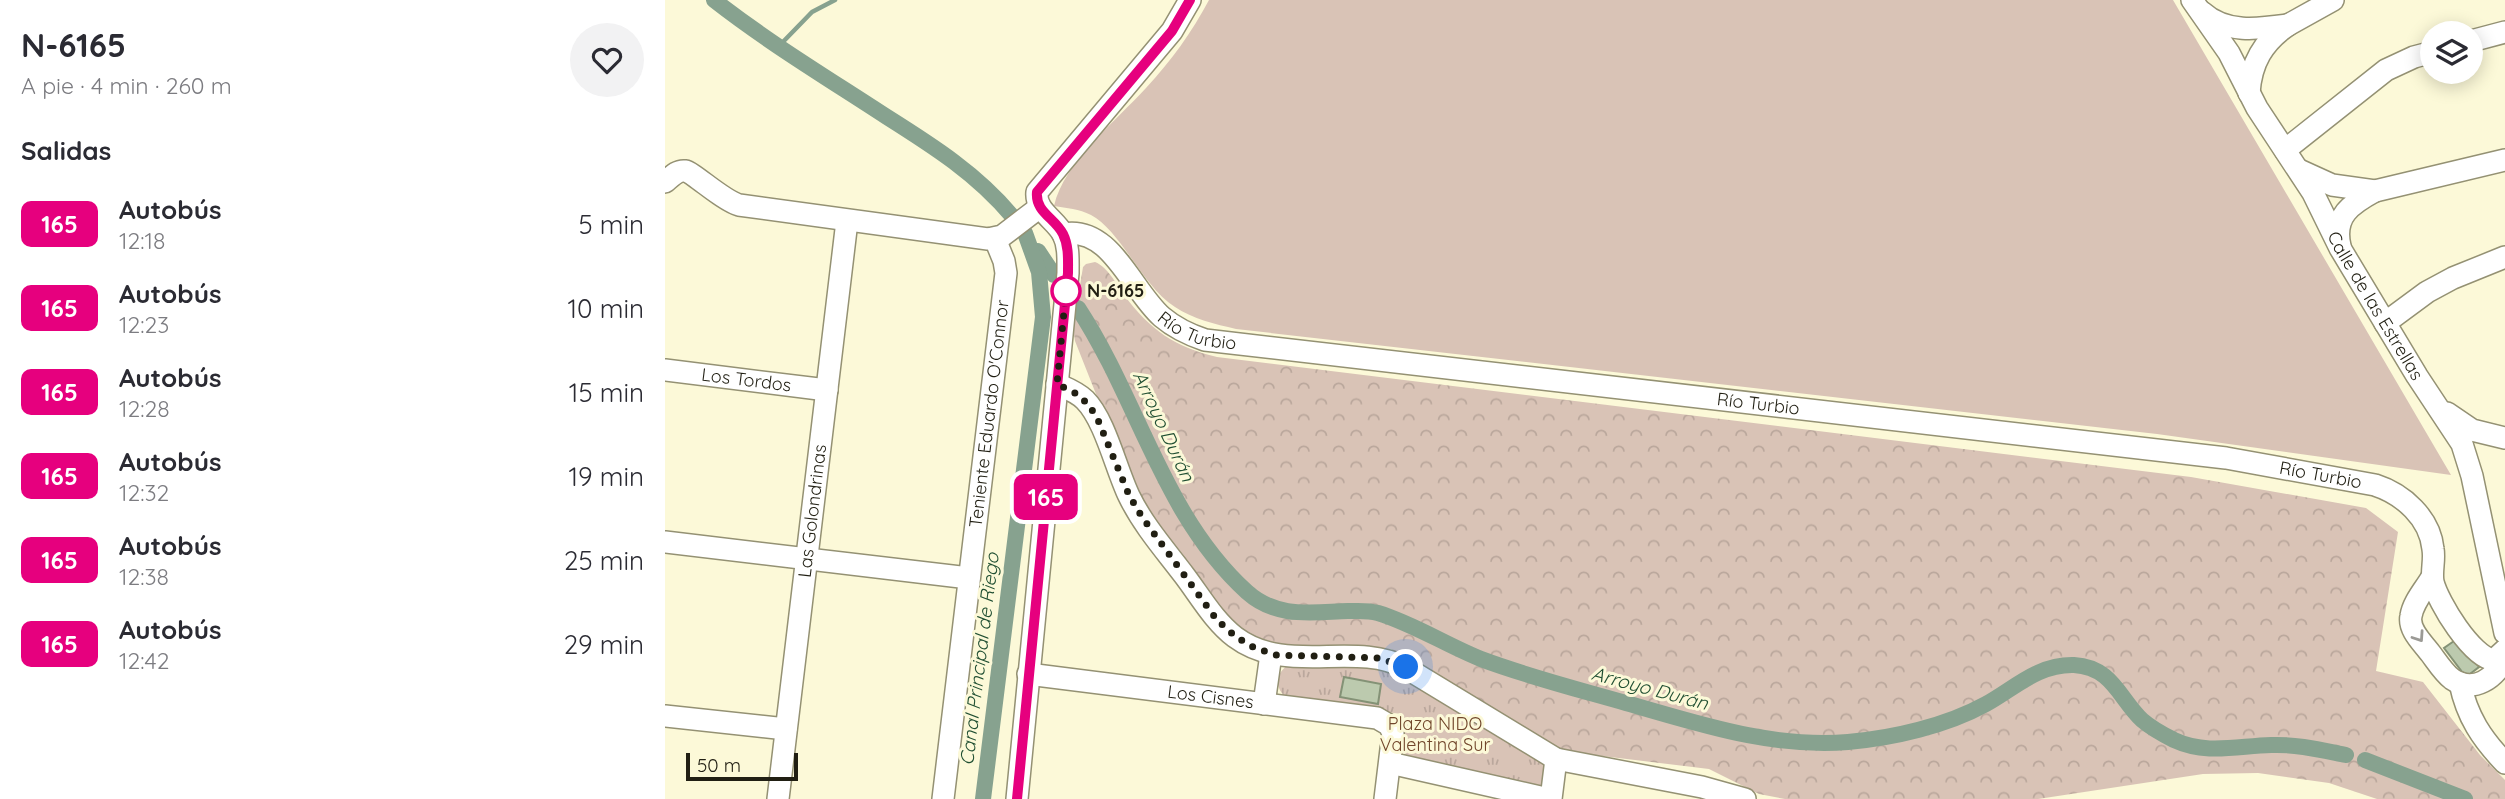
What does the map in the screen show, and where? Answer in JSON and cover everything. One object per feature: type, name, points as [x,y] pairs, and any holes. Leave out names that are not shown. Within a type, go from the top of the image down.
[{"type":"street","points":[[1017,799],[1068,273],[1067,246],[1063,234],[1040,207],[1036,198],[1039,189],[1172,31],[1190,0]]},
{"type":"street","points":[[2249,93],[2252,70],[2261,50],[2288,25],[2333,0]]},
{"type":"street","points":[[2194,4],[2215,22],[2237,28],[2288,25]]},
{"type":"street","name":"Calle de las Estrellas","points":[[2194,4],[2229,53],[2249,93],[2313,193],[2340,248],[2462,444],[2472,476],[2505,633]]},
{"type":"street","points":[[2483,38],[2505,32]]},
{"type":"street","points":[[2285,150],[2386,69],[2420,55]]},
{"type":"street","points":[[2340,248],[2337,231],[2341,219],[2356,202],[2375,191],[2505,160]]},
{"type":"street","points":[[2298,170],[2332,185],[2375,191]]},
{"type":"street","points":[[665,182],[680,172],[689,172],[714,193],[739,205],[995,239],[1010,231],[1040,207]]},
{"type":"street","name":"Las Golondrinas","points":[[778,799],[847,220]]},
{"type":"street","name":"Río Turbio","points":[[1063,234],[1079,232],[1094,238],[1108,250],[1140,294],[1163,317],[1189,335],[1205,340],[2227,458],[2375,485],[2404,499],[2427,527],[2433,548],[2432,578]]},
{"type":"street","name":"Teniente Eduardo O'Connor","points":[[943,799],[1006,273],[995,239]]},
{"type":"street","points":[[2385,323],[2427,292],[2505,257]]},
{"type":"street","name":"Los Tordos","points":[[665,370],[827,390]]},
{"type":"street","points":[[1057,384],[1077,394],[1089,405],[1135,507],[1217,620],[1236,637],[1271,654],[1378,658],[1396,663],[1556,759],[1702,787],[1745,799]]},
{"type":"street","points":[[2435,403],[2472,430],[2505,438]]},
{"type":"street","points":[[2472,476],[2478,454],[2490,444],[2505,438]]},
{"type":"street","points":[[665,542],[969,578]]},
{"type":"street","points":[[2432,578],[2444,607],[2483,657],[2494,660],[2505,650]]},
{"type":"street","points":[[2432,578],[2412,611],[2411,623],[2413,631],[2447,674],[2460,683],[2478,684],[2486,681],[2501,667],[2505,658]]},
{"type":"street","points":[[1264,704],[1271,654]]},
{"type":"street","name":"Los Cisnes","points":[[1028,674],[1377,718],[1389,725],[1393,737],[1390,763]]},
{"type":"street","points":[[2460,683],[2470,718],[2505,764]]},
{"type":"street","points":[[665,716],[786,729]]},
{"type":"street","points":[[1385,799],[1390,763],[1550,799],[1556,759]]},
{"type":"green space","points":[[1209,0],[2173,0],[2451,475],[2157,434],[1236,329],[1197,318],[1163,298],[1102,223],[1082,211],[1054,206],[1068,174],[1080,158],[1164,67]]},
{"type":"green space","points":[[1095,262],[1108,272],[1134,307],[1154,327],[1188,348],[1217,357],[2191,477],[2366,508],[2398,532],[2376,671],[2423,682],[2480,755],[2505,780],[2505,799],[2377,799],[2329,783],[2258,773],[2203,774],[2038,799],[1785,799],[1759,794],[1709,769],[1561,751],[1391,649],[1271,646],[1232,625],[1152,521],[1132,485],[1075,341],[1073,328],[1083,267]]},
{"type":"green space","name":"Plaza NIDO Valentina Sur","points":[[1290,664],[1388,668],[1541,759],[1547,766],[1543,788],[1404,761],[1398,753],[1402,714],[1292,701],[1282,693],[1278,683],[1280,673]]},
{"type":"building","points":[[2454,641],[2462,651],[2465,649],[2479,667],[2466,677],[2444,648]]},
{"type":"building","points":[[1344,677],[1381,684],[1378,704],[1340,697]]},
{"type":"waterway","name":"Arroyo Durán","points":[[714,0],[778,46],[954,162],[984,187],[1012,216]]},
{"type":"waterway","points":[[779,46],[812,12],[835,0]]},
{"type":"waterway","name":"Canal Principal de Riego","points":[[983,799],[1043,317],[1039,272],[1025,233]]},
{"type":"waterway","name":"Arroyo Durán","points":[[1038,251],[1054,275]]},
{"type":"waterway","name":"Arroyo Durán","points":[[1078,308],[1194,529],[1218,562],[1247,592],[1270,607],[1308,613],[1378,613],[1517,672],[1708,726],[1763,738],[1819,743],[1848,742],[1901,734],[1937,725],[1970,712],[2049,668],[2074,665],[2087,667],[2106,677],[2142,720],[2186,745],[2210,748],[2290,745],[2346,755]]},
{"type":"waterway","name":"Arroyo Durán","points":[[2365,760],[2465,799]]},
{"type":"bus line","name":"165","points":[[1017,799],[1068,273],[1067,246],[1063,234],[1040,207],[1036,198],[1037,192],[1172,31],[1190,0]]},
{"type":"place","name":"N-6165","points":[[1066,291]]},
{"type":"route","points":[[1066,291],[1057,384],[1077,394],[1089,405],[1135,507],[1217,620],[1245,643],[1276,655],[1378,658],[1406,667]]}]
